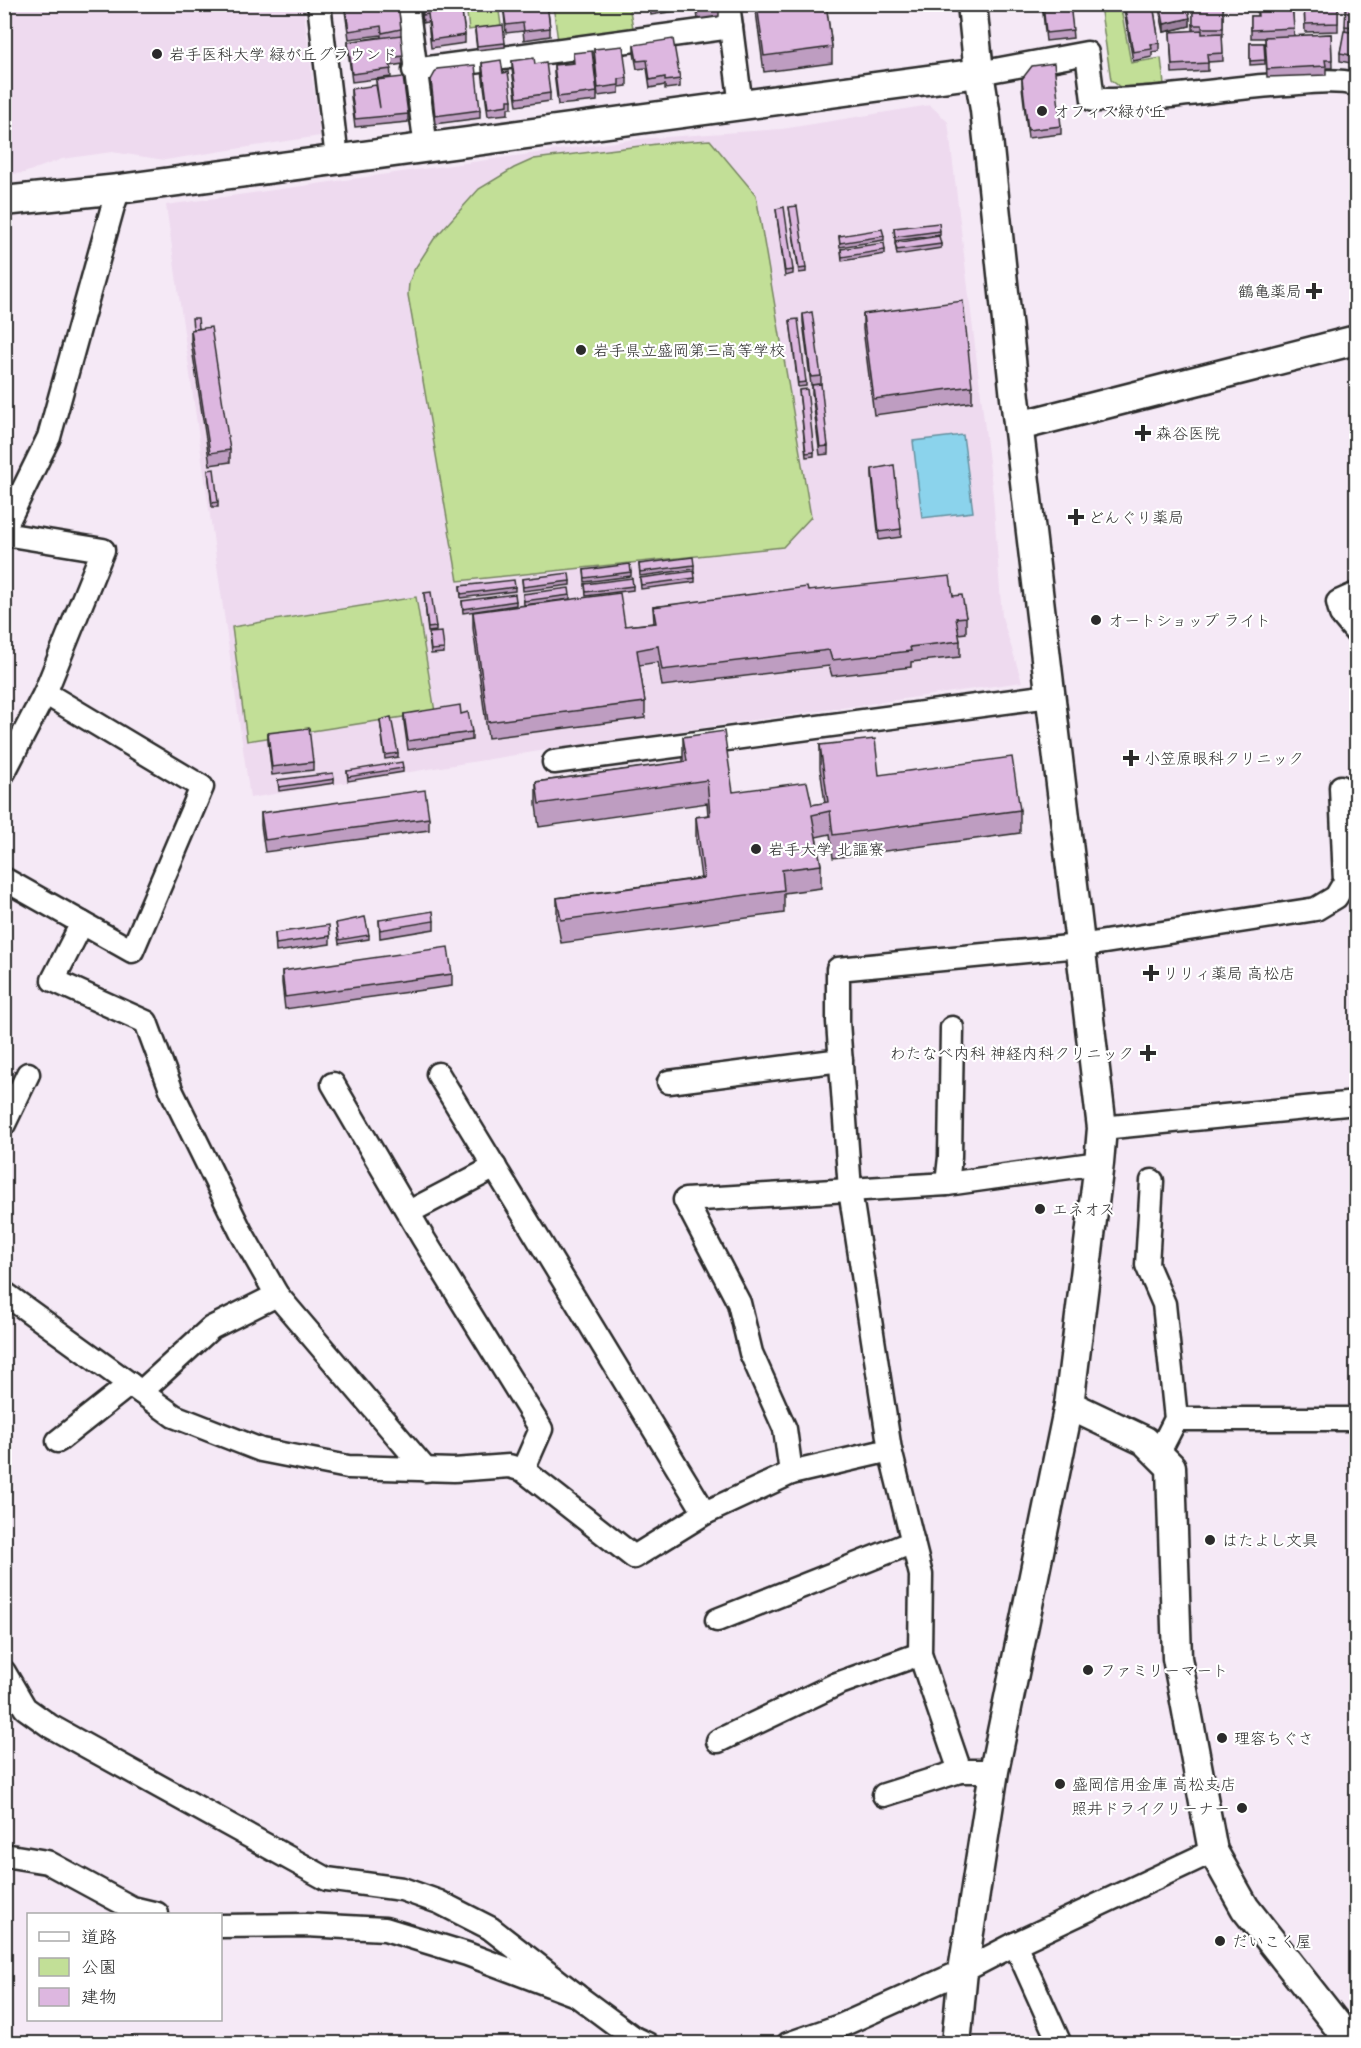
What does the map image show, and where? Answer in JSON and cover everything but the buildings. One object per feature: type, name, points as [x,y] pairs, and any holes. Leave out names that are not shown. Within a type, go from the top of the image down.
[{"type":"street","points":[[319,4],[337,159]]},
{"type":"street","points":[[406,4],[426,148]]},
{"type":"street","points":[[728,4],[741,106]]},
{"type":"street","points":[[956,2043],[963,1971],[994,1771],[1069,1405],[1102,1128],[1050,696],[987,121],[979,73],[972,4]]},
{"type":"street","points":[[414,70],[731,27]]},
{"type":"street","points":[[4,201],[119,189],[741,106],[979,73],[1087,52],[1093,100],[1129,99],[1245,86],[1340,81],[1356,84]]},
{"type":"street","points":[[4,529],[49,438],[112,206],[119,189]]},
{"type":"street","points":[[1019,426],[1356,340]]},
{"type":"street","points":[[4,534],[103,550],[45,693],[4,772]]},
{"type":"street","points":[[1356,594],[1338,602],[1341,614],[1356,632]]},
{"type":"street","points":[[4,879],[132,951],[202,787],[45,693]]},
{"type":"street","points":[[554,762],[1050,696]]},
{"type":"street","points":[[960,1771],[920,1654],[921,1575],[890,1450],[850,1190],[838,1022],[838,969],[1079,946],[1316,909],[1336,897],[1345,882],[1341,787]]},
{"type":"street","points":[[82,923],[53,980],[146,1022],[172,1092],[242,1232],[277,1296],[426,1470]]},
{"type":"street","points":[[947,1184],[950,1157],[952,1028]]},
{"type":"street","points":[[669,1082],[841,1060]]},
{"type":"street","points":[[4,1124],[28,1074]]},
{"type":"street","points":[[438,1074],[705,1513]]},
{"type":"street","points":[[333,1084],[541,1429],[523,1470]]},
{"type":"street","points":[[1102,1128],[1356,1103]]},
{"type":"street","points":[[791,1473],[784,1429],[751,1353],[739,1303],[685,1200],[947,1184],[1099,1163]]},
{"type":"street","points":[[409,1212],[495,1167]]},
{"type":"street","points":[[1152,1181],[1147,1265],[1164,1304],[1176,1419],[1158,1454]]},
{"type":"street","points":[[4,1293],[174,1416],[261,1450],[348,1467],[454,1470],[509,1466],[523,1470],[634,1557],[705,1513],[791,1473],[890,1450]]},
{"type":"street","points":[[58,1441],[135,1388],[212,1328],[277,1296]]},
{"type":"street","points":[[1069,1405],[1145,1441],[1171,1467],[1177,1658],[1213,1851],[1245,1908],[1352,2043]]},
{"type":"street","points":[[1176,1419],[1355,1419]]},
{"type":"street","points":[[717,1620],[913,1542]]},
{"type":"street","points":[[718,1741],[837,1684],[920,1654]]},
{"type":"street","points":[[4,1672],[25,1708],[50,1726],[327,1879],[402,1889],[439,1902],[480,1923],[496,1932],[634,2038],[647,2043]]},
{"type":"street","points":[[884,1795],[960,1771],[994,1771]]},
{"type":"street","points":[[788,2043],[840,2026],[963,1971],[1213,1851]]},
{"type":"street","points":[[4,1855],[47,1863],[132,1908],[153,1913]]},
{"type":"street","points":[[222,1926],[306,1925],[385,1929],[467,1954],[576,1995]]},
{"type":"street","points":[[1016,1944],[1060,2043]]},
{"type":"shaded area","name":"岩手医科大学 緑が丘グラウンド","points":[[4,5],[303,5],[320,136],[165,160],[112,152],[62,159],[24,173],[13,174],[4,104]]},
{"type":"shaded area","name":"岩手県立盛岡第三高等学校","points":[[930,105],[948,122],[993,495],[1002,617],[1022,682],[546,750],[250,798],[166,205],[637,139],[782,129]]},
{"type":"green space","points":[[466,5],[498,5],[501,25],[469,30]]},
{"type":"green space","points":[[553,5],[629,5],[633,28],[558,41]]},
{"type":"green space","points":[[1121,9],[1131,63],[1161,58],[1164,84],[1120,87],[1111,80],[1101,12]]},
{"type":"green space","points":[[710,140],[756,195],[811,517],[783,547],[458,581],[408,295],[409,283],[414,270],[434,239],[479,189],[534,159],[665,143]]},
{"type":"green space","points":[[416,597],[435,712],[247,741],[232,627]]},
{"type":"water","points":[[963,435],[973,512],[922,518],[913,441]]},
{"type":"place","name":"岩手医科大学 緑が丘グラウンド","points":[[157,54]]},
{"type":"place","name":"オフィス緑が丘","points":[[1042,111]]},
{"type":"place","name":"鶴亀薬局","points":[[1314,291]]},
{"type":"place","name":"岩手県立盛岡第三高等学校","points":[[581,350]]},
{"type":"place","name":"森谷医院","points":[[1143,433]]},
{"type":"place","name":"どんぐり薬局","points":[[1076,517]]},
{"type":"place","name":"オートショップ ライト","points":[[1096,620]]},
{"type":"place","name":"小笠原眼科クリニック","points":[[1131,758]]},
{"type":"place","name":"岩手大学 北謳寮","points":[[756,849]]},
{"type":"place","name":"リリィ薬局 高松店","points":[[1151,973]]},
{"type":"place","name":"わたなべ内科 神経内科クリニック","points":[[1148,1053]]},
{"type":"place","name":"エネオス","points":[[1040,1209]]},
{"type":"place","name":"はたよし文具","points":[[1210,1540]]},
{"type":"place","name":"ファミリーマート","points":[[1088,1670]]},
{"type":"place","name":"理容ちぐさ","points":[[1222,1738]]},
{"type":"place","name":"盛岡信用金庫 高松支店","points":[[1060,1784]]},
{"type":"place","name":"照井ドライクリーナー","points":[[1242,1808]]},
{"type":"place","name":"だいこく屋","points":[[1220,1941]]}]
